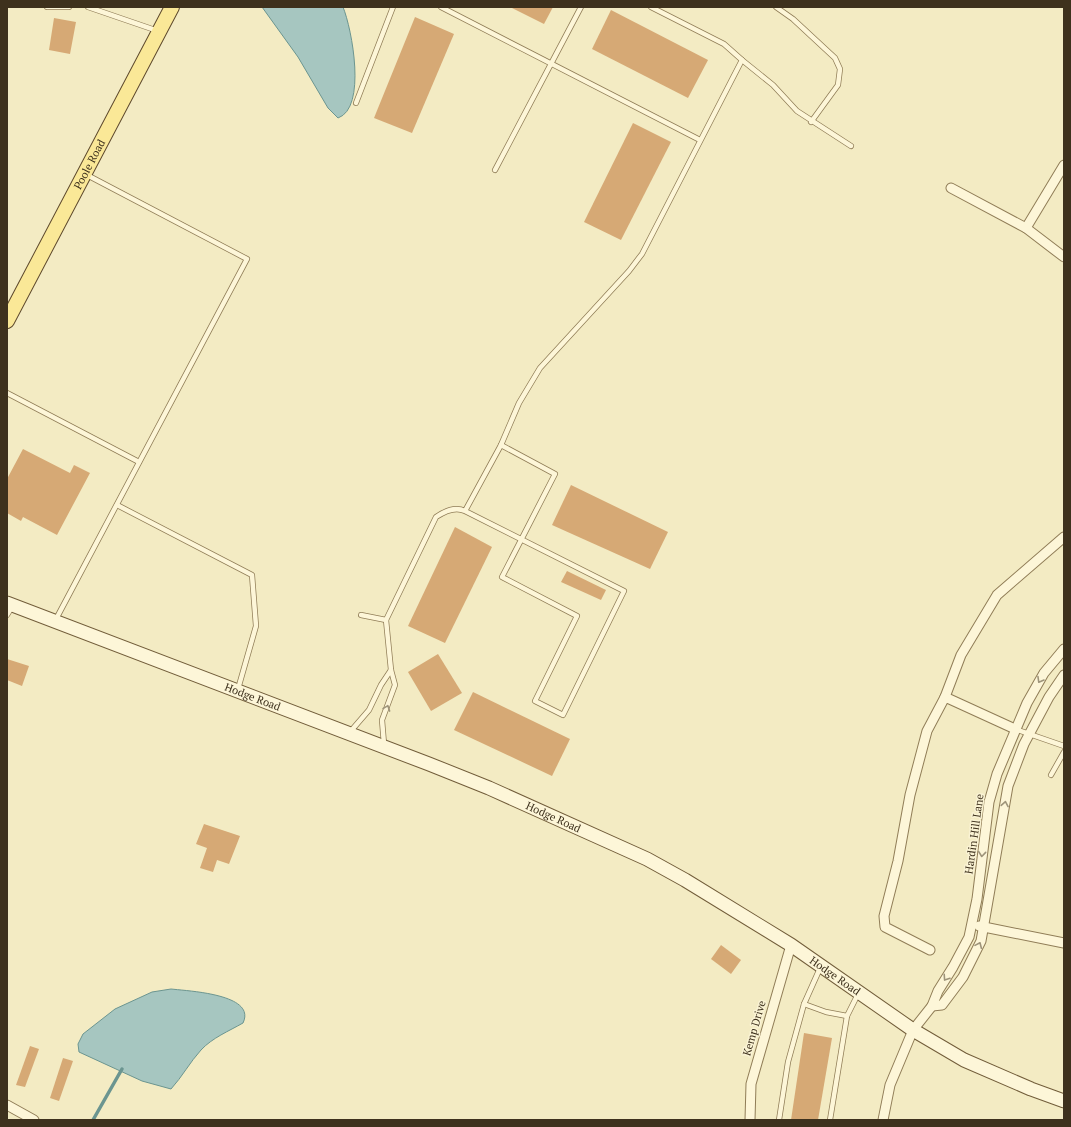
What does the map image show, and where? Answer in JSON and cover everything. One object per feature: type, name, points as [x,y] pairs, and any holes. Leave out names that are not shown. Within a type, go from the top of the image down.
[{"type":"main road","name":"Poole Road","points":[[7,321],[86,174],[172,7]]},
{"type":"main road","name":"Hodge Road","points":[[9,608],[55,621],[384,746],[489,788],[647,859],[685,880],[791,945],[913,1030],[964,1060],[1031,1089],[1064,1101]]},
{"type":"street","points":[[1026,228],[1064,165]]},
{"type":"street","points":[[951,188],[1026,228],[1064,257]]},
{"type":"street","points":[[930,950],[885,927],[884,916],[898,861],[910,795],[927,732],[945,697],[961,655],[996,595],[1064,537]]},
{"type":"street","name":"Hardin Hill Lane","points":[[883,1120],[890,1084],[913,1030],[932,1006],[938,991],[969,937],[977,899],[988,802],[997,774],[1015,729],[1044,673],[1064,649]]},
{"type":"street","name":"Hardin Hill Lane","points":[[932,1006],[942,1005],[963,977],[981,941],[985,927],[1008,786],[1024,744],[1049,697],[1064,675]]},
{"type":"street","points":[[945,697],[1015,729]]},
{"type":"street","points":[[972,924],[1064,943]]},
{"type":"street","name":"Kemp Drive","points":[[750,1120],[751,1084],[791,945]]},
{"type":"street","points":[[7,1105],[34,1120]]},
{"type":"lane","points":[[47,7],[69,7]]},
{"type":"lane","points":[[88,7],[159,32]]},
{"type":"lane","points":[[356,103],[393,7]]},
{"type":"lane","points":[[441,7],[700,140]]},
{"type":"lane","points":[[495,170],[581,7]]},
{"type":"lane","points":[[651,7],[724,44],[773,85],[797,111],[811,122],[850,146]]},
{"type":"lane","points":[[776,7],[793,20],[835,58],[840,69],[838,85],[811,122]]},
{"type":"lane","points":[[465,511],[501,445],[519,402],[540,368],[629,271],[642,254],[742,60]]},
{"type":"lane","points":[[55,621],[247,259],[86,174]]},
{"type":"lane","points":[[7,393],[139,462]]},
{"type":"lane","points":[[384,746],[382,720],[395,685],[390,670],[386,620],[436,517],[444,512],[459,508],[522,539],[624,591],[563,715],[535,701],[577,616],[502,577],[522,539],[555,474],[501,445]]},
{"type":"lane","points":[[117,505],[252,575],[256,626],[238,691]]},
{"type":"lane","points":[[361,616],[386,620]]},
{"type":"lane","points":[[350,733],[369,710],[390,670]]},
{"type":"lane","points":[[1015,729],[1064,746]]},
{"type":"lane","points":[[1052,775],[1064,752]]},
{"type":"lane","points":[[779,1120],[788,1062],[804,1004],[821,966]]},
{"type":"lane","points":[[830,1120],[847,1016],[858,992]]},
{"type":"lane","points":[[804,1004],[826,1012],[847,1016]]},
{"type":"water","points":[[262,7],[343,7],[347,18],[353,49],[355,84],[352,100],[347,111],[338,118],[328,108],[298,57]]},
{"type":"water","points":[[171,989],[219,996],[231,1000],[240,1006],[245,1013],[243,1023],[215,1038],[201,1050],[171,1089],[142,1081],[79,1052],[78,1044],[83,1034],[115,1009],[152,992]]},
{"type":"building","points":[[510,7],[553,7],[544,24]]},
{"type":"building","points":[[611,10],[708,60],[688,98],[592,49]]},
{"type":"building","points":[[415,17],[454,34],[412,133],[374,118]]},
{"type":"building","points":[[54,18],[76,22],[70,54],[49,50]]},
{"type":"building","points":[[633,123],[671,142],[621,240],[584,222]]},
{"type":"building","points":[[23,449],[70,473],[74,465],[90,473],[57,535],[23,517],[21,521],[7,513],[7,479]]},
{"type":"building","points":[[571,485],[668,532],[650,569],[552,525]]},
{"type":"building","points":[[455,527],[492,547],[445,643],[408,626]]},
{"type":"building","points":[[567,571],[606,590],[601,600],[561,582]]},
{"type":"building","points":[[438,654],[462,693],[431,711],[408,672]]},
{"type":"building","points":[[7,659],[29,666],[22,686],[7,680]]},
{"type":"building","points":[[473,692],[570,739],[552,776],[454,730]]},
{"type":"building","points":[[204,824],[240,836],[229,864],[217,860],[213,872],[200,868],[207,848],[196,844]]},
{"type":"building","points":[[721,945],[741,960],[731,974],[711,959]]},
{"type":"building","points":[[804,1033],[832,1038],[818,1120],[791,1120]]},
{"type":"building","points":[[30,1046],[39,1049],[25,1087],[16,1085]]},
{"type":"building","points":[[63,1058],[73,1061],[59,1101],[50,1098]]},
{"type":"waterway","points":[[93,1120],[122,1069]]}]
